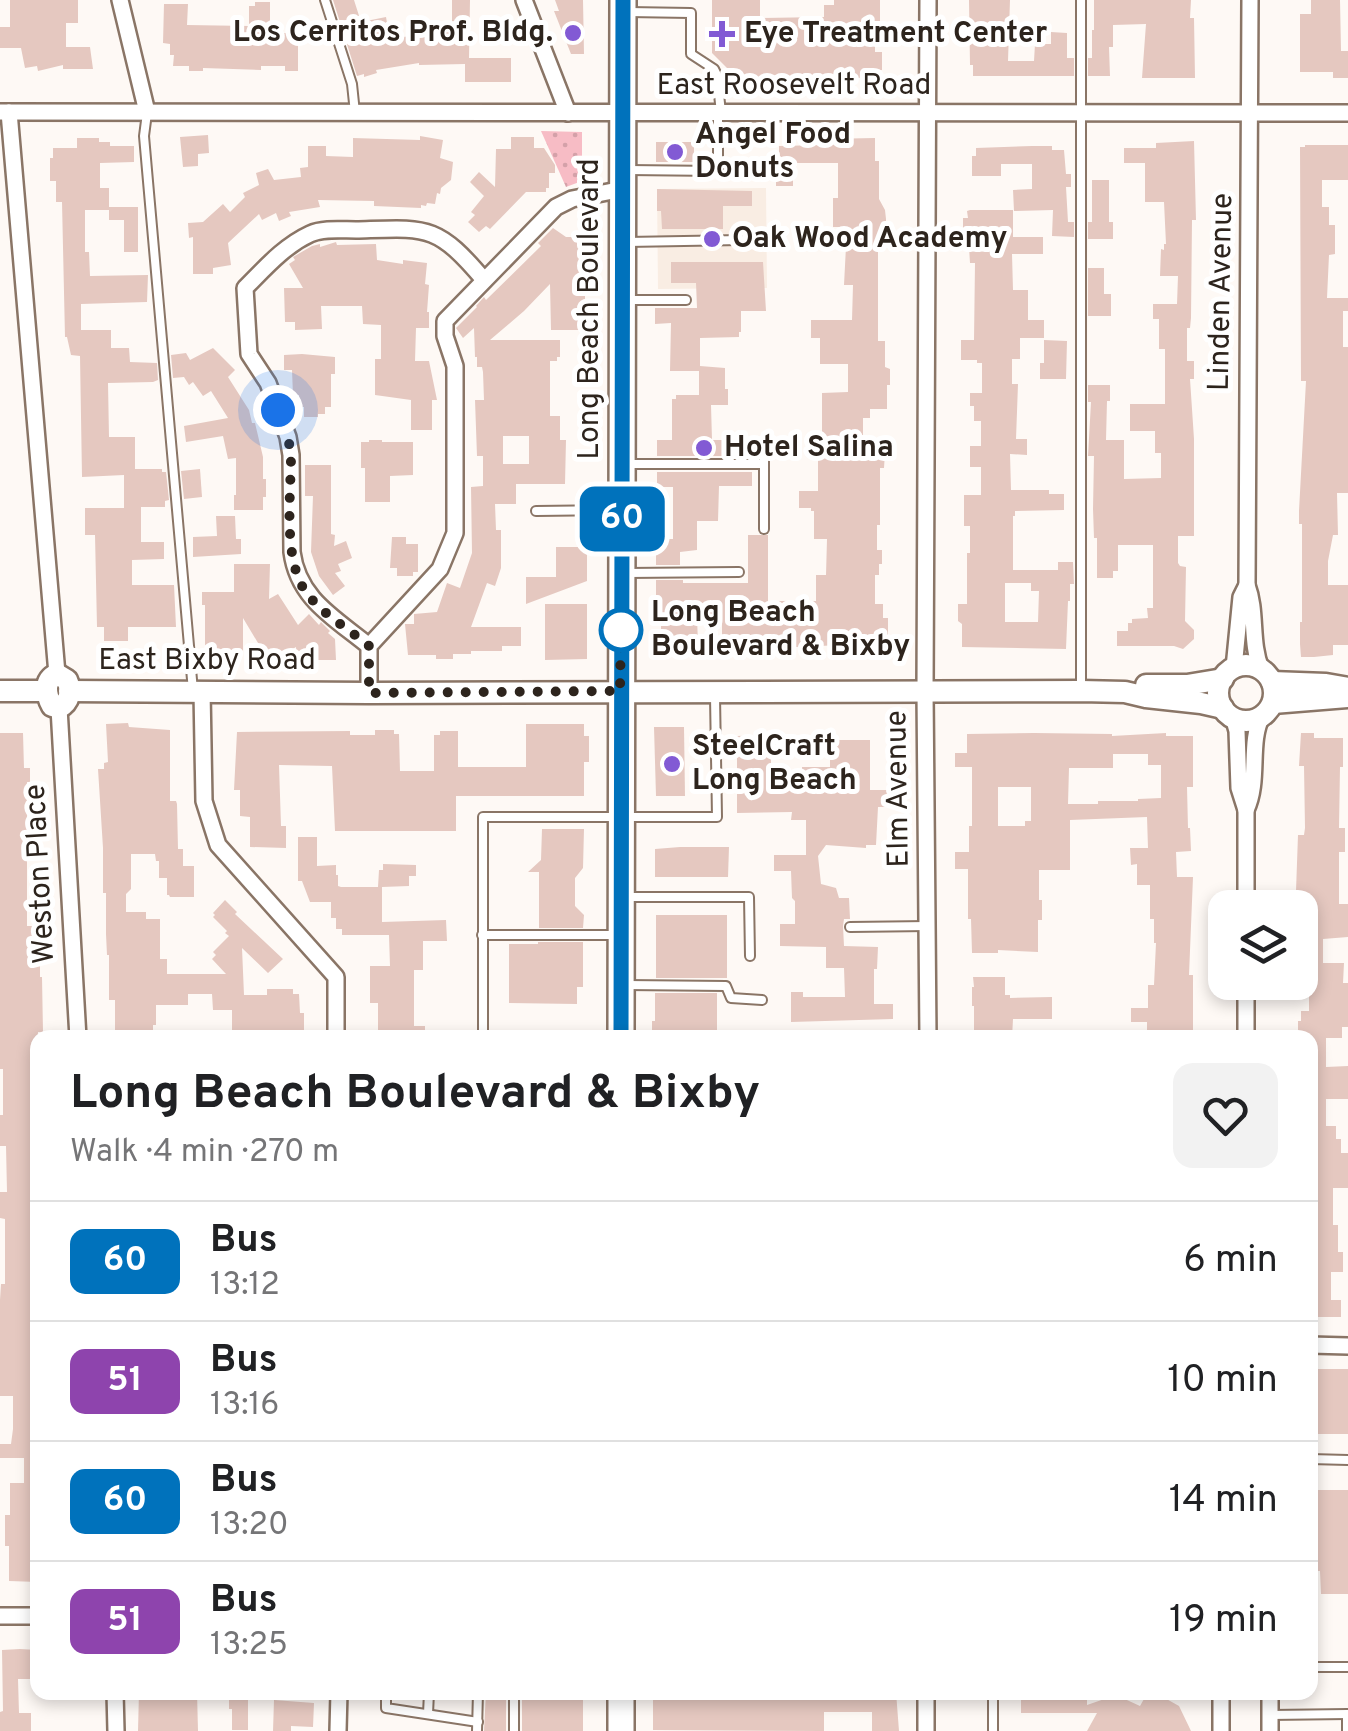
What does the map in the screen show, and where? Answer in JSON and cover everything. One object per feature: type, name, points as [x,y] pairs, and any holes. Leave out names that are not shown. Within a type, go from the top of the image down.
[{"type":"main road","name":"Long Beach Boulevard","points":[[621,1030],[623,6]]},
{"type":"main road","points":[[621,1700],[621,1731]]},
{"type":"street","points":[[120,0],[147,112]]},
{"type":"street","points":[[524,0],[568,113]]},
{"type":"street","name":"Elm Avenue","points":[[928,0],[928,1030]]},
{"type":"street","name":"Linden Avenue","points":[[1246,585],[1250,0]]},
{"type":"street","name":"East Roosevelt Road","points":[[4,112],[1348,113]]},
{"type":"street","name":"Weston Place","points":[[4,112],[58,691],[78,1030]]},
{"type":"street","points":[[369,693],[369,646],[440,569],[455,533],[454,366],[445,336],[445,320],[556,207],[623,180]]},
{"type":"street","points":[[369,646],[311,599],[294,568],[288,437],[268,383],[250,354],[245,288],[291,244],[316,231],[417,228],[460,251],[484,280]]},
{"type":"street","points":[[1246,585],[1228,674],[1218,691],[1237,731],[1239,788],[1246,810],[1246,890]]},
{"type":"street","points":[[1246,585],[1252,599],[1254,638],[1267,693],[1256,727],[1254,778],[1246,810]]},
{"type":"street","points":[[1228,674],[1244,665],[1267,693],[1348,696]]},
{"type":"street","name":"East Bixby Road","points":[[1125,692],[1144,685],[1187,685],[1228,674]]},
{"type":"street","points":[[1228,713],[1244,720],[1267,693],[1326,684],[1348,688]]},
{"type":"street","name":"East Bixby Road","points":[[0,691],[1080,691],[1125,692],[1201,702],[1228,713]]},
{"type":"street","points":[[197,691],[204,801],[218,845],[336,977],[336,1030]]},
{"type":"street","points":[[1246,1000],[1246,1030]]},
{"type":"street","points":[[1318,1346],[1348,1346]]},
{"type":"street","points":[[0,1616],[30,1616]]},
{"type":"street","points":[[115,1700],[116,1731]]},
{"type":"street","points":[[338,1731],[339,1700]]},
{"type":"street","points":[[926,1700],[926,1731]]},
{"type":"street","points":[[1221,1700],[1221,1731]]},
{"type":"lane","points":[[325,0],[352,84],[356,113]]},
{"type":"lane","points":[[1080,691],[1082,0]]},
{"type":"lane","points":[[623,6],[690,13],[692,54],[718,75],[719,113],[718,171],[623,180]]},
{"type":"lane","points":[[147,112],[144,136],[197,691]]},
{"type":"lane","points":[[623,242],[741,240]]},
{"type":"lane","points":[[623,300],[686,300]]},
{"type":"lane","points":[[764,445],[764,528]]},
{"type":"lane","points":[[623,464],[764,464]]},
{"type":"lane","points":[[536,510],[622,510]]},
{"type":"lane","points":[[622,573],[739,572]]},
{"type":"lane","points":[[483,1030],[483,817],[716,816],[715,691]]},
{"type":"lane","points":[[620,897],[749,898],[750,956]]},
{"type":"lane","points":[[850,928],[928,926]]},
{"type":"lane","points":[[482,935],[620,935]]},
{"type":"lane","points":[[621,985],[726,986],[731,998],[762,1000]]},
{"type":"lane","points":[[1318,1459],[1348,1460]]},
{"type":"lane","points":[[1318,1667],[1348,1667]]},
{"type":"lane","points":[[386,1700],[386,1708],[478,1726],[478,1700]]},
{"type":"lane","points":[[428,1700],[428,1714]]},
{"type":"lane","points":[[514,1700],[514,1731]]},
{"type":"lane","points":[[993,1700],[993,1731]]},
{"type":"lane","points":[[1270,1723],[1348,1714],[1347,1731]]},
{"type":"shaded area","points":[[541,131],[582,132],[582,181],[566,187]]},
{"type":"shaded area","name":"Oak Wood Academy","points":[[766,188],[767,288],[658,289],[657,189]]},
{"type":"building","points":[[10,0],[78,0],[78,23],[66,23],[66,47],[90,47],[93,69],[63,69],[63,65],[38,71],[37,66],[25,68],[21,48],[0,48],[0,27],[10,27]]},
{"type":"building","points":[[333,0],[354,0],[361,22],[386,17],[389,34],[398,32],[399,37],[446,35],[446,30],[452,30],[452,0],[470,0],[469,58],[511,58],[511,82],[465,82],[465,64],[419,63],[357,76]]},
{"type":"building","name":"Los Cerritos Prof. Bldg.","points":[[555,0],[583,0],[584,54],[571,54],[554,11],[559,11]]},
{"type":"building","points":[[712,0],[760,0],[760,18],[824,17],[824,5],[834,5],[834,0],[880,0],[875,52],[882,52],[882,70],[863,71],[864,78],[767,75],[767,81],[740,81],[712,53]]},
{"type":"building","points":[[969,0],[1010,0],[1008,61],[1034,61],[1035,44],[1051,44],[1051,32],[1067,33],[1067,58],[1074,58],[1074,76],[973,76]]},
{"type":"building","points":[[1094,0],[1191,0],[1195,78],[1142,78],[1146,24],[1113,25],[1110,76],[1088,76]]},
{"type":"building","points":[[1311,0],[1340,0],[1341,51],[1348,51],[1348,78],[1333,78],[1333,72],[1300,72],[1300,14],[1311,14]]},
{"type":"building","points":[[255,2],[270,2],[270,33],[298,33],[298,71],[285,71],[285,66],[189,71],[189,66],[173,66],[170,44],[163,43],[164,4],[188,4],[187,25],[249,26],[249,6],[255,6]]},
{"type":"building","points":[[208,135],[209,153],[198,154],[198,166],[183,167],[180,137]]},
{"type":"building","points":[[420,136],[443,140],[440,158],[453,162],[451,180],[437,193],[435,204],[427,203],[421,208],[374,206],[374,201],[318,200],[320,207],[289,212],[291,216],[279,221],[276,213],[262,220],[259,214],[228,243],[231,265],[213,268],[213,274],[193,274],[193,237],[189,238],[188,223],[203,222],[223,204],[230,212],[245,197],[243,193],[259,185],[256,173],[268,169],[274,180],[301,177],[300,168],[308,167],[308,146],[326,146],[326,156],[353,157],[353,138],[420,140]]},
{"type":"building","points":[[511,137],[534,137],[534,148],[544,148],[555,165],[555,173],[549,173],[546,192],[526,192],[490,229],[486,226],[479,232],[468,222],[484,196],[470,182],[479,172],[495,187],[496,149],[511,149]]},
{"type":"building","points":[[77,138],[99,138],[99,142],[110,142],[110,146],[134,146],[134,162],[100,163],[100,188],[109,188],[109,210],[85,210],[85,252],[89,252],[90,276],[148,275],[147,302],[81,304],[81,330],[111,330],[111,348],[129,348],[130,362],[157,363],[158,380],[108,383],[109,437],[135,437],[135,469],[166,472],[169,500],[165,507],[141,507],[141,542],[164,542],[164,559],[132,560],[132,585],[174,585],[176,627],[128,627],[128,641],[104,641],[104,627],[97,627],[95,535],[85,535],[85,508],[124,508],[124,475],[82,477],[80,356],[71,355],[65,337],[62,202],[56,202],[56,181],[50,181],[53,148],[77,148]]},
{"type":"building","points":[[875,138],[879,199],[886,219],[886,235],[878,235],[878,341],[885,341],[890,385],[887,409],[870,409],[870,418],[863,418],[863,442],[879,442],[879,452],[885,452],[884,468],[880,468],[877,525],[877,550],[882,550],[882,564],[879,575],[875,575],[875,604],[883,604],[883,618],[888,618],[888,645],[722,647],[722,618],[697,618],[698,643],[661,639],[661,599],[656,599],[656,580],[748,583],[748,535],[768,535],[768,601],[816,601],[816,575],[826,575],[827,539],[814,539],[814,511],[799,508],[799,491],[818,491],[822,393],[848,392],[848,364],[820,364],[820,338],[811,338],[811,320],[852,320],[853,285],[844,285],[847,227],[833,227],[838,163],[793,163],[793,186],[776,186],[776,165],[779,146],[824,145],[824,139]]},
{"type":"building","points":[[1194,141],[1196,220],[1192,220],[1187,361],[1194,361],[1194,379],[1190,379],[1194,536],[1178,536],[1178,563],[1186,567],[1185,621],[1194,630],[1194,639],[1183,649],[1117,646],[1117,631],[1128,631],[1132,619],[1148,618],[1147,608],[1153,608],[1153,545],[1118,545],[1118,571],[1113,571],[1113,578],[1097,578],[1094,456],[1088,456],[1088,385],[1110,385],[1106,440],[1124,440],[1124,479],[1161,478],[1161,453],[1155,453],[1155,431],[1130,431],[1130,404],[1165,404],[1165,349],[1159,349],[1159,319],[1153,319],[1153,304],[1177,304],[1178,276],[1160,276],[1161,249],[1166,244],[1164,202],[1145,202],[1145,163],[1124,163],[1124,148],[1156,148],[1156,143]]},
{"type":"building","name":"Angel Food Donuts","points":[[656,142],[694,142],[694,162],[656,162]]},
{"type":"building","points":[[1348,145],[1348,180],[1322,180],[1322,207],[1329,207],[1329,225],[1335,225],[1335,254],[1329,255],[1327,298],[1348,298],[1348,311],[1343,311],[1343,347],[1348,347],[1348,493],[1337,493],[1338,535],[1333,535],[1328,585],[1348,585],[1348,645],[1333,645],[1333,655],[1314,657],[1301,657],[1300,644],[1299,511],[1306,381],[1301,381],[1300,147]]},
{"type":"building","points":[[1052,146],[1052,150],[1064,150],[1066,174],[1071,174],[1071,187],[1066,187],[1068,222],[1074,222],[1074,237],[1052,236],[1053,210],[1014,211],[1013,190],[1032,189],[1032,164],[1001,164],[1001,176],[972,176],[976,148]]},
{"type":"building","points":[[1092,180],[1109,180],[1113,239],[1088,239]]},
{"type":"building","points":[[657,189],[752,191],[752,206],[723,206],[723,229],[662,229]]},
{"type":"building","points":[[109,207],[138,207],[138,252],[124,252],[124,220],[109,220]]},
{"type":"building","points":[[1013,210],[1013,237],[1043,237],[1043,254],[1012,254],[1013,290],[1028,290],[1028,320],[1044,320],[1044,338],[1020,338],[1020,359],[1012,359],[1012,384],[1018,384],[1016,439],[1027,439],[1027,455],[1010,454],[1011,490],[1064,494],[1064,510],[1015,511],[1013,570],[1058,570],[1058,562],[1073,562],[1066,649],[962,647],[958,604],[967,604],[970,553],[970,526],[964,526],[964,495],[981,495],[981,467],[970,467],[970,446],[981,446],[981,421],[974,421],[970,393],[982,393],[982,363],[961,360],[961,340],[974,340],[975,263],[970,263],[968,231],[963,231],[967,211]],"holes":[[[1005,583],[1031,583],[1031,591],[1039,591],[1038,622],[1005,622]]]},
{"type":"building","points":[[553,228],[566,237],[584,237],[581,265],[585,330],[551,330],[550,284],[490,340],[560,340],[560,357],[550,361],[550,416],[560,416],[560,440],[566,440],[565,484],[516,484],[516,504],[495,504],[496,530],[501,530],[501,568],[495,586],[487,583],[471,627],[521,627],[521,646],[453,654],[453,659],[408,655],[405,624],[414,624],[414,614],[437,612],[447,583],[460,588],[472,553],[471,487],[483,486],[483,456],[477,456],[475,400],[484,400],[483,372],[482,367],[477,367],[474,328],[463,338],[456,328],[541,246],[538,243]],"holes":[[[503,436],[529,436],[529,464],[503,464]]]},
{"type":"building","points":[[336,242],[376,244],[377,260],[427,263],[429,328],[416,328],[415,361],[429,361],[437,400],[432,400],[432,430],[411,430],[411,400],[375,395],[375,359],[381,359],[381,325],[363,324],[362,306],[321,306],[322,329],[295,330],[295,322],[285,322],[284,288],[303,288],[289,264],[295,260],[293,257],[312,246]]},
{"type":"building","points":[[671,262],[763,262],[766,311],[741,311],[739,337],[700,338],[700,366],[725,368],[728,389],[728,405],[711,405],[712,440],[752,440],[752,456],[657,456],[657,440],[672,440],[672,399],[676,395],[699,395],[699,371],[670,371],[671,323],[655,324],[655,308],[697,308],[696,283],[671,283]]},
{"type":"building","points":[[1088,268],[1104,268],[1104,294],[1111,294],[1111,316],[1088,316]]},
{"type":"building","points":[[1044,340],[1067,341],[1066,379],[1040,379]]},
{"type":"building","points":[[213,348],[235,370],[228,377],[255,423],[266,479],[263,510],[234,510],[236,458],[228,459],[223,436],[186,442],[184,426],[228,418],[211,391],[203,396],[193,382],[189,385],[184,377],[173,378],[171,355],[186,353],[190,360]]},
{"type":"building","points":[[284,355],[335,357],[331,407],[325,407],[325,414],[318,417],[304,417],[299,395],[293,395],[292,370],[284,370]]},
{"type":"building","points":[[361,442],[413,442],[413,475],[390,476],[390,502],[365,502]]},
{"type":"building","points":[[305,465],[331,465],[331,534],[335,535],[334,546],[346,541],[352,558],[338,564],[341,571],[335,573],[345,586],[333,595],[319,576],[311,552],[313,496],[305,496]]},
{"type":"building","points":[[200,469],[202,497],[184,499],[181,471]]},
{"type":"building","points":[[657,472],[752,472],[752,486],[719,486],[718,521],[697,521],[697,550],[680,552],[680,565],[656,565],[656,539],[673,539],[673,487],[657,487]]},
{"type":"building","points":[[216,516],[235,516],[241,554],[193,557],[193,537],[217,536]]},
{"type":"building","points":[[392,537],[406,537],[406,544],[418,544],[418,572],[413,572],[413,576],[397,576],[397,568],[390,568]]},
{"type":"building","points":[[556,547],[587,547],[587,581],[526,604],[526,577],[556,577]]},
{"type":"building","points":[[234,564],[270,564],[269,599],[278,594],[298,625],[309,614],[319,625],[321,622],[335,639],[336,660],[297,660],[296,647],[270,663],[243,618],[243,651],[205,653],[202,592],[234,592]]},
{"type":"building","points":[[545,604],[587,604],[587,659],[545,660]]},
{"type":"building","points":[[128,723],[129,727],[170,730],[170,801],[177,804],[178,849],[183,849],[183,866],[194,866],[194,897],[170,897],[167,878],[159,878],[155,854],[131,854],[131,889],[126,894],[126,912],[146,912],[146,919],[160,919],[160,959],[167,959],[167,974],[226,974],[212,959],[216,955],[213,952],[229,936],[213,917],[225,900],[283,959],[268,973],[242,948],[244,995],[267,995],[267,989],[293,989],[293,994],[299,994],[304,1030],[232,1030],[232,1010],[213,1010],[212,994],[188,994],[188,1005],[156,1005],[153,1030],[115,1030],[115,1000],[109,1000],[98,769],[104,769],[108,762],[106,724]]},
{"type":"building","points":[[526,724],[584,724],[584,736],[589,736],[589,762],[584,762],[584,796],[456,796],[456,831],[335,831],[332,766],[279,765],[281,826],[286,826],[286,848],[250,847],[250,817],[240,816],[240,790],[234,790],[237,732],[350,731],[350,735],[375,735],[375,730],[394,730],[394,734],[399,734],[400,771],[434,771],[434,735],[440,735],[440,731],[458,731],[458,767],[526,767]]},
{"type":"building","points":[[654,727],[684,727],[685,796],[656,796]]},
{"type":"building","points":[[0,733],[23,733],[24,768],[30,768],[27,926],[34,926],[35,942],[40,942],[43,1030],[30,1030],[30,1582],[9,1581],[9,1546],[5,1546],[10,1483],[24,1483],[24,1458],[0,1458],[0,1444],[11,1444],[13,1396],[0,1396],[5,1219],[0,1218],[0,1192],[7,1192],[6,1146],[0,1146]]},
{"type":"building","points":[[1301,733],[1314,733],[1314,738],[1343,738],[1339,828],[1345,828],[1345,852],[1339,852],[1339,904],[1348,904],[1348,937],[1323,939],[1323,963],[1344,963],[1343,983],[1348,983],[1348,1027],[1342,1027],[1342,1038],[1326,1038],[1326,1067],[1348,1066],[1348,1099],[1326,1099],[1326,1126],[1336,1126],[1341,1153],[1348,1153],[1348,1188],[1333,1188],[1333,1225],[1338,1225],[1343,1272],[1331,1272],[1331,1300],[1341,1300],[1341,1317],[1318,1317],[1318,1030],[1298,1030],[1301,1011],[1309,1011],[1309,1000],[1318,1000],[1318,890],[1296,890],[1298,835],[1304,835],[1305,828],[1304,766],[1299,766]]},
{"type":"building","points":[[967,734],[1193,736],[1193,787],[1187,787],[1191,851],[1176,852],[1177,877],[1193,877],[1189,975],[1193,975],[1193,1030],[1147,1030],[1147,1022],[1131,1022],[1131,1008],[1148,1008],[1148,985],[1154,985],[1156,943],[1154,919],[1150,919],[1150,885],[1137,885],[1137,864],[1131,865],[1130,848],[1148,848],[1147,817],[1070,820],[1070,870],[1039,870],[1042,920],[1038,920],[1038,952],[972,953],[968,869],[955,869],[955,852],[969,852],[972,826],[972,767],[955,767],[955,753],[967,753]],"holes":[[[1113,754],[1148,754],[1148,765],[1161,765],[1161,798],[1068,804],[1069,768],[1113,768]],[[998,787],[1031,787],[1031,821],[1025,821],[1025,826],[998,826]]]},
{"type":"building","points":[[771,735],[771,772],[830,767],[834,740],[870,740],[870,790],[893,790],[893,807],[878,807],[876,845],[826,845],[818,856],[821,884],[836,888],[839,898],[849,898],[850,919],[844,919],[844,946],[878,947],[874,1004],[893,1004],[893,1019],[791,1022],[791,992],[803,992],[803,997],[845,997],[844,968],[826,968],[826,947],[780,946],[780,924],[795,924],[795,901],[791,871],[774,871],[774,855],[806,855],[806,820],[791,820],[792,812],[737,813],[737,736]]},
{"type":"building","points":[[542,829],[584,829],[583,868],[575,878],[575,906],[584,915],[583,928],[539,928],[539,872],[528,872],[541,860]]},
{"type":"building","points":[[298,837],[317,837],[317,866],[336,865],[341,887],[378,887],[383,864],[416,865],[416,876],[409,876],[409,886],[382,887],[382,922],[446,920],[447,941],[423,941],[423,970],[414,970],[414,1026],[425,1026],[425,1030],[378,1030],[378,1003],[370,1003],[370,966],[390,966],[389,935],[342,935],[342,929],[336,929],[336,918],[331,918],[331,902],[310,902],[302,881],[298,881]]},
{"type":"building","points":[[729,847],[728,877],[655,877],[655,849]]},
{"type":"building","points":[[656,915],[727,915],[727,978],[656,978]]},
{"type":"building","points":[[583,942],[583,987],[577,987],[577,1004],[509,1003],[509,944]]},
{"type":"building","points":[[973,977],[1005,977],[1005,995],[1010,998],[1052,997],[1052,1019],[1013,1019],[1012,1030],[974,1030]]},
{"type":"building","points":[[655,993],[717,993],[717,1030],[652,1030]]},
{"type":"building","points":[[1318,1369],[1348,1369],[1348,1434],[1318,1434]]},
{"type":"building","points":[[1318,1490],[1348,1490],[1348,1594],[1321,1594]]},
{"type":"building","points":[[2,1650],[30,1650],[30,1679],[18,1679],[19,1713],[31,1713],[31,1731],[0,1731]]},
{"type":"building","points":[[139,1700],[197,1700],[198,1731],[138,1731]]},
{"type":"building","points":[[229,1700],[248,1700],[248,1730],[232,1730]]},
{"type":"building","points":[[274,1700],[314,1703],[313,1727],[291,1726],[291,1731],[273,1731]]},
{"type":"building","points":[[486,1700],[506,1700],[506,1731],[484,1731]]},
{"type":"building","points":[[522,1700],[583,1700],[583,1731],[522,1731]]},
{"type":"building","points":[[653,1700],[897,1700],[899,1731],[872,1731],[872,1712],[824,1712],[824,1731],[653,1730]]},
{"type":"building","points":[[1021,1700],[1087,1700],[1087,1705],[1102,1700],[1127,1700],[1140,1706],[1143,1700],[1168,1700],[1179,1706],[1191,1731],[1087,1731],[1097,1713],[1021,1713]]},
{"type":"bus line","name":"60","points":[[621,1030],[623,0]]},
{"type":"place","name":"Los Cerritos Prof. Bldg.","points":[[573,33]]},
{"type":"place","name":"Eye Treatment Center","points":[[722,34]]},
{"type":"place","name":"Angel Food Donuts","points":[[675,152]]},
{"type":"place","name":"Oak Wood Academy","points":[[712,239]]},
{"type":"place","name":"Hotel Salina","points":[[704,448]]},
{"type":"place","name":"Long Beach Boulevard & Bixby","points":[[621,630]]},
{"type":"place","name":"SteelCraft Long Beach","points":[[672,764]]},
{"type":"route","points":[[278,410],[291,455],[294,568],[311,599],[369,646],[369,693],[620,691],[621,630]]}]
